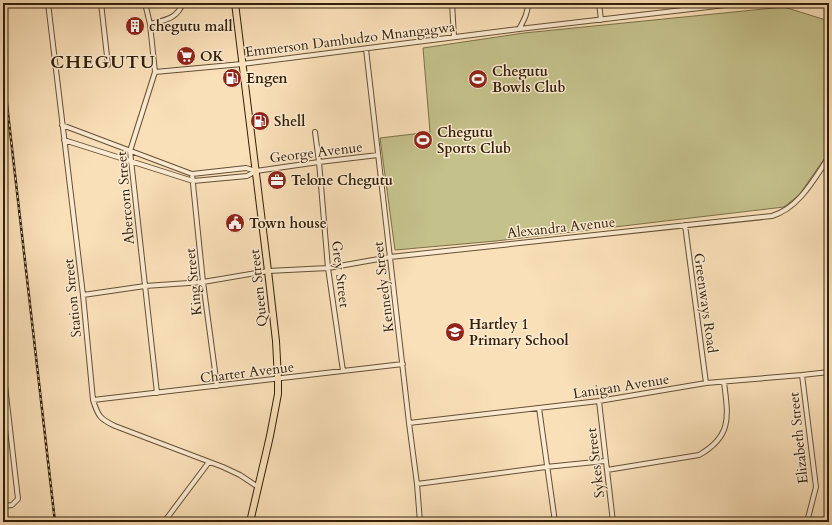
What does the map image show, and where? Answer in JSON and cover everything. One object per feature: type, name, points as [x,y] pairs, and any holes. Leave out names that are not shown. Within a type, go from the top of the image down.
[{"type":"highway","name":"Queen Street","points":[[235,3],[268,271],[278,379],[278,394],[270,436],[250,522]]},
{"type":"street","name":"Station Street","points":[[48,3],[83,294],[93,400],[98,415],[106,422],[240,475],[258,487]]},
{"type":"street","points":[[102,3],[108,65]]},
{"type":"street","name":"Abercorn Street","points":[[145,3],[150,24],[155,72],[130,150],[157,393]]},
{"type":"street","points":[[150,24],[172,18],[183,3]]},
{"type":"street","points":[[452,3],[454,37]]},
{"type":"street","points":[[519,29],[528,10],[528,3]]},
{"type":"street","points":[[599,3],[601,20]]},
{"type":"street","name":"Emmerson Dambudzo Mnangagwa","points":[[155,72],[242,64],[519,29],[743,3]]},
{"type":"street","name":"Kennedy Street","points":[[366,49],[417,484],[420,522]]},
{"type":"street","name":"George Avenue","points":[[62,125],[192,174],[246,168],[256,171]]},
{"type":"street","name":"Grey Street","points":[[315,132],[328,268],[343,371]]},
{"type":"street","name":"George Avenue","points":[[64,140],[194,181],[247,176],[256,171],[378,155]]},
{"type":"street","name":"Alexandra Avenue","points":[[83,294],[145,286],[203,282],[268,271],[328,268],[390,257],[772,216],[784,212],[801,197],[829,157]]},
{"type":"street","name":"King Street","points":[[192,174],[194,181],[203,282],[217,386]]},
{"type":"street","name":"Greenways Road","points":[[685,225],[706,383]]},
{"type":"street","name":"Charter Avenue","points":[[93,400],[403,364]]},
{"type":"street","points":[[3,368],[18,499],[12,505],[3,506]]},
{"type":"street","points":[[802,375],[829,372]]},
{"type":"street","name":"Elizabeth Street","points":[[706,383],[802,375],[816,487],[807,522]]},
{"type":"street","points":[[607,470],[699,455],[707,451],[721,437],[726,427],[728,416],[724,382]]},
{"type":"street","name":"Lanigan Avenue","points":[[409,423],[599,401],[706,383]]},
{"type":"street","name":"Sykes Street","points":[[599,401],[613,522]]},
{"type":"street","points":[[539,408],[546,467],[555,522]]},
{"type":"street","points":[[417,484],[546,467],[605,461]]},
{"type":"street","points":[[164,522],[209,462]]},
{"type":"shaded area","points":[[784,7],[829,21],[829,152],[799,195],[784,207],[496,241],[395,250],[380,138],[430,132],[423,48],[524,33]]},
{"type":"railway","points":[[3,70],[55,522]]},
{"type":"place","name":"chegutu mall","points":[[135,26]]},
{"type":"place","name":"OK","points":[[186,56]]},
{"type":"place","name":"Engen","points":[[232,78]]},
{"type":"place","name":"Chegutu Bowls Club","points":[[478,79]]},
{"type":"place","name":"Shell","points":[[260,121]]},
{"type":"place","name":"Chegutu Sports Club","points":[[423,140]]},
{"type":"place","name":"Telone Chegutu","points":[[277,180]]},
{"type":"place","name":"Town house","points":[[235,223]]},
{"type":"place","name":"Hartley 1 Primary School","points":[[455,332]]},
{"type":"district","name":"CHEGUTU","points":[[103,62]]}]
